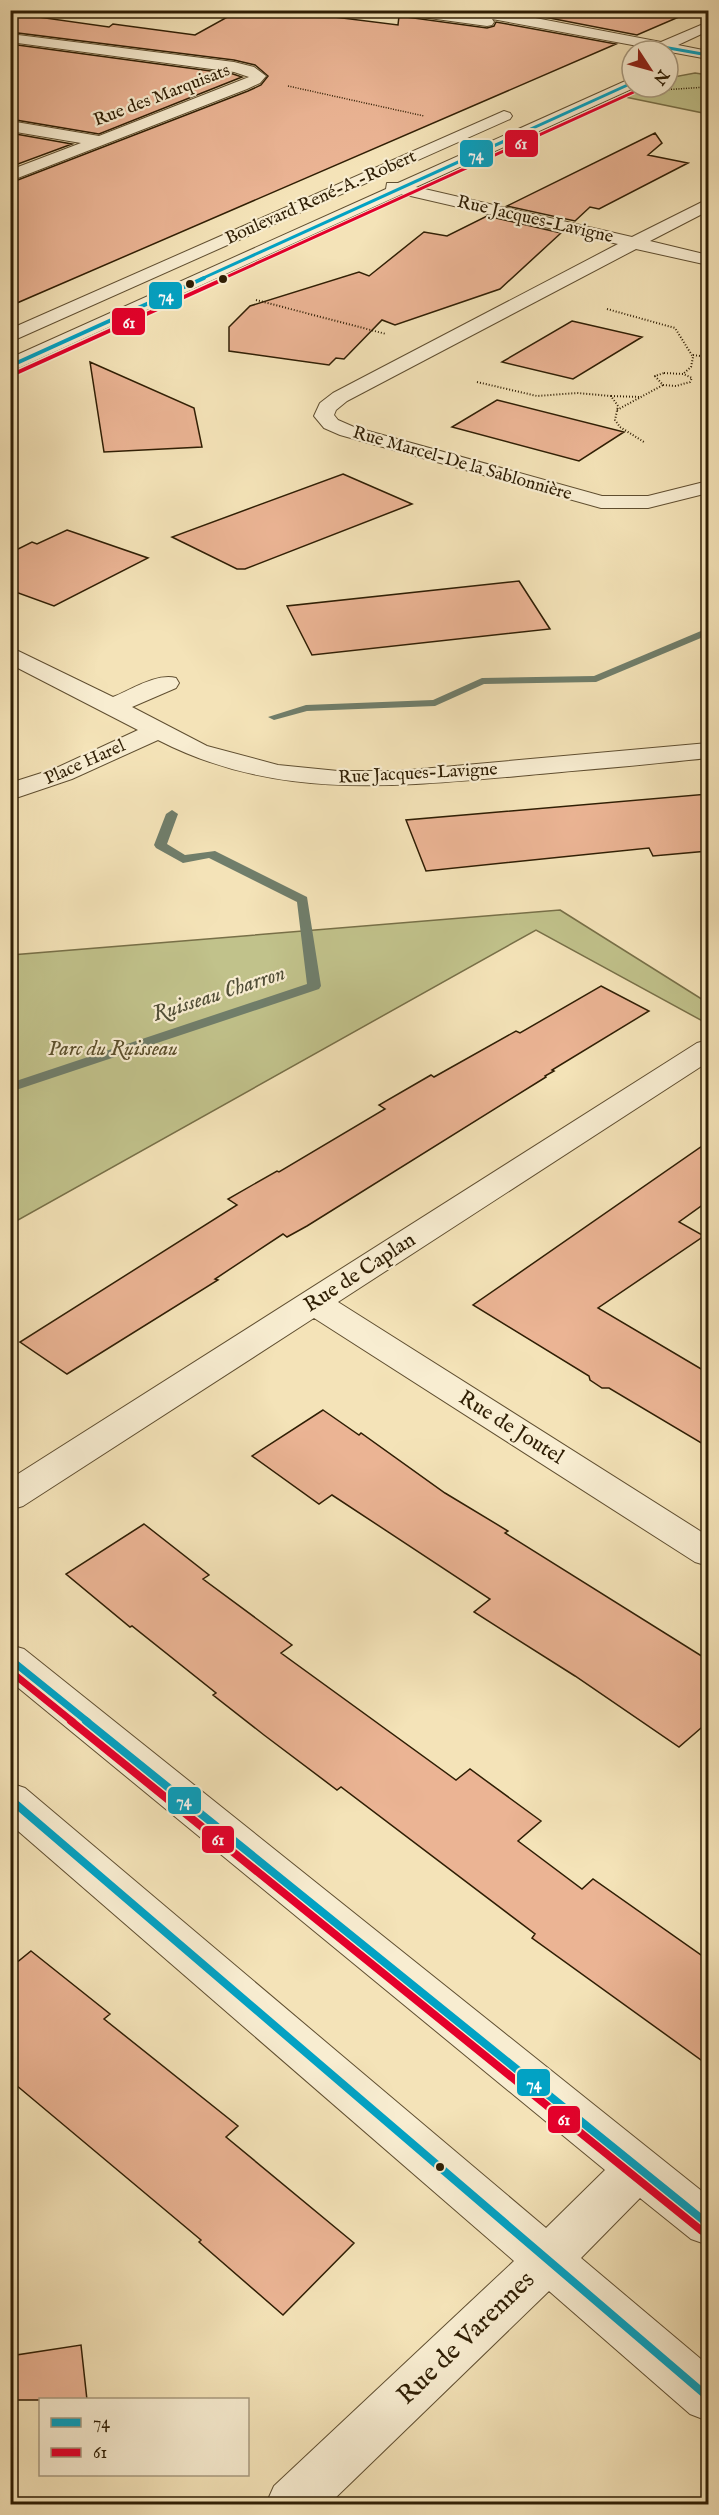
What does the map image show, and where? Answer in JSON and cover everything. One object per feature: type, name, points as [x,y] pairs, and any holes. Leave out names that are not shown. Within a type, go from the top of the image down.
[{"type":"street","points":[[400,10],[430,12],[620,48]]},
{"type":"street","points":[[467,10],[620,45]]},
{"type":"street","points":[[680,47],[708,26]]},
{"type":"street","name":"Rue des Marquisats","points":[[10,38],[234,67],[249,70],[258,76],[250,83],[10,176]]},
{"type":"street","points":[[680,55],[705,52]]},
{"type":"street","points":[[680,55],[705,52]]},
{"type":"street","points":[[680,59],[708,67]]},
{"type":"street","name":"Boulevard René-A.-Robert","points":[[10,366],[620,89]]},
{"type":"street","name":"Boulevard René-A.-Robert","points":[[10,336],[516,111]]},
{"type":"street","points":[[10,126],[100,141]]},
{"type":"street","name":"Rue Jacques-Lavigne","points":[[362,180],[708,260]]},
{"type":"street","name":"Rue Marcel-De la Sablonnière","points":[[708,204],[331,402],[325,411],[327,420],[338,428],[592,501],[639,503],[708,487]]},
{"type":"street","name":"Rue Jacques-Lavigne","points":[[10,654],[198,751],[276,773],[338,779],[399,779],[708,751]]},
{"type":"street","points":[[112,707],[167,683]]},
{"type":"street","name":"Place Harel","points":[[10,792],[63,774],[157,731]]},
{"type":"street","name":"Rue de Caplan","points":[[10,1497],[708,1049]]},
{"type":"street","name":"Rue de Joutel","points":[[315,1303],[708,1553]]},
{"type":"street","points":[[10,1659],[708,2224]]},
{"type":"street","points":[[10,1799],[708,2397]]},
{"type":"street","name":"Rue de Varennes","points":[[292,2505],[481,2326],[638,2169]]},
{"type":"path","points":[[286,86],[430,117]]},
{"type":"path","points":[[680,89],[708,87]]},
{"type":"path","points":[[256,300],[435,347]]},
{"type":"path","points":[[608,309],[675,328],[692,355],[691,367],[683,374]]},
{"type":"path","points":[[692,355],[708,357]]},
{"type":"path","points":[[617,410],[663,385],[676,386],[690,382],[692,378],[683,374],[655,376],[663,385]]},
{"type":"path","points":[[477,382],[537,396],[586,393],[641,397]]},
{"type":"path","points":[[611,396],[618,406],[615,420],[620,427],[644,442]]},
{"type":"green space","points":[[695,73],[708,75],[708,114],[635,99],[680,99],[680,76]]},
{"type":"green space","name":"Parc du Ruisseau","points":[[560,910],[708,1003],[708,1024],[536,930],[11,1224],[11,955]]},
{"type":"building","points":[[240,10],[278,10],[398,25],[399,16],[487,28],[494,26],[496,22],[616,44],[10,306],[10,183],[248,91],[261,85],[268,76],[255,65],[234,60],[10,32],[10,13],[109,27],[113,24],[195,35]]},
{"type":"building","points":[[508,10],[695,10],[637,35]]},
{"type":"building","points":[[10,44],[242,77],[99,134],[10,119]]},
{"type":"building","points":[[10,133],[72,144],[10,167]]},
{"type":"building","points":[[655,133],[662,143],[648,155],[688,163],[599,209],[590,207],[575,221],[507,206]]},
{"type":"building","points":[[487,216],[561,233],[500,289],[395,325],[382,320],[344,359],[336,358],[329,365],[229,351],[229,327],[250,306],[359,272],[369,276],[424,232],[447,236]]},
{"type":"building","points":[[572,321],[642,337],[573,379],[502,362]]},
{"type":"building","points":[[90,362],[194,408],[202,447],[104,452]]},
{"type":"building","points":[[497,400],[624,432],[579,461],[452,427]]},
{"type":"building","points":[[343,474],[412,504],[245,569],[237,569],[172,537]]},
{"type":"building","points":[[67,530],[148,558],[54,606],[10,590],[10,553],[32,542],[37,544]]},
{"type":"building","points":[[519,581],[550,629],[312,655],[287,606]]},
{"type":"building","points":[[708,794],[708,851],[653,856],[649,848],[426,871],[406,820]]},
{"type":"building","points":[[601,986],[649,1011],[307,1226],[287,1237],[283,1234],[215,1279],[218,1280],[67,1374],[20,1342],[237,1205],[228,1199],[277,1171],[279,1172],[385,1109],[379,1105],[516,1031],[520,1033]]},
{"type":"building","points":[[708,1142],[708,1201],[679,1222],[704,1236],[598,1308],[708,1373],[708,1447],[609,1388],[602,1388],[590,1380],[589,1376],[473,1305]]},
{"type":"building","points":[[323,1410],[359,1435],[361,1433],[445,1493],[508,1531],[505,1533],[708,1660],[708,1722],[679,1747],[575,1676],[474,1612],[490,1599],[332,1495],[319,1504],[252,1456]]},
{"type":"building","points":[[144,1524],[209,1575],[203,1579],[292,1645],[281,1653],[456,1780],[470,1769],[541,1821],[518,1841],[582,1889],[593,1879],[708,1960],[708,2065],[532,1938],[535,1934],[341,1787],[337,1790],[264,1735],[213,1695],[216,1693],[66,1574]]},
{"type":"building","points":[[31,1951],[110,2014],[104,2019],[238,2126],[226,2137],[354,2243],[283,2315],[199,2242],[201,2240],[10,2080],[10,1968]]},
{"type":"building","points":[[81,2345],[87,2398],[10,2400],[10,2356]]},
{"type":"waterway","name":"Ruisseau Charron","points":[[274,717],[306,708],[435,703],[482,681],[596,679],[708,631]]},
{"type":"waterway","name":"Ruisseau Charron","points":[[10,1088],[314,986],[303,900],[211,854],[183,859],[160,845],[172,814]]},
{"type":"transit line","name":"74","points":[[680,50],[708,55]]},
{"type":"transit line","name":"74","points":[[10,366],[620,88]]},
{"type":"transit line","name":"61","points":[[14,374],[620,98]]},
{"type":"transit line","name":"74","points":[[10,1659],[708,2224]]},
{"type":"transit line","name":"61","points":[[10,1671],[702,2231]]},
{"type":"transit line","name":"74","points":[[10,1799],[708,2397]]}]
